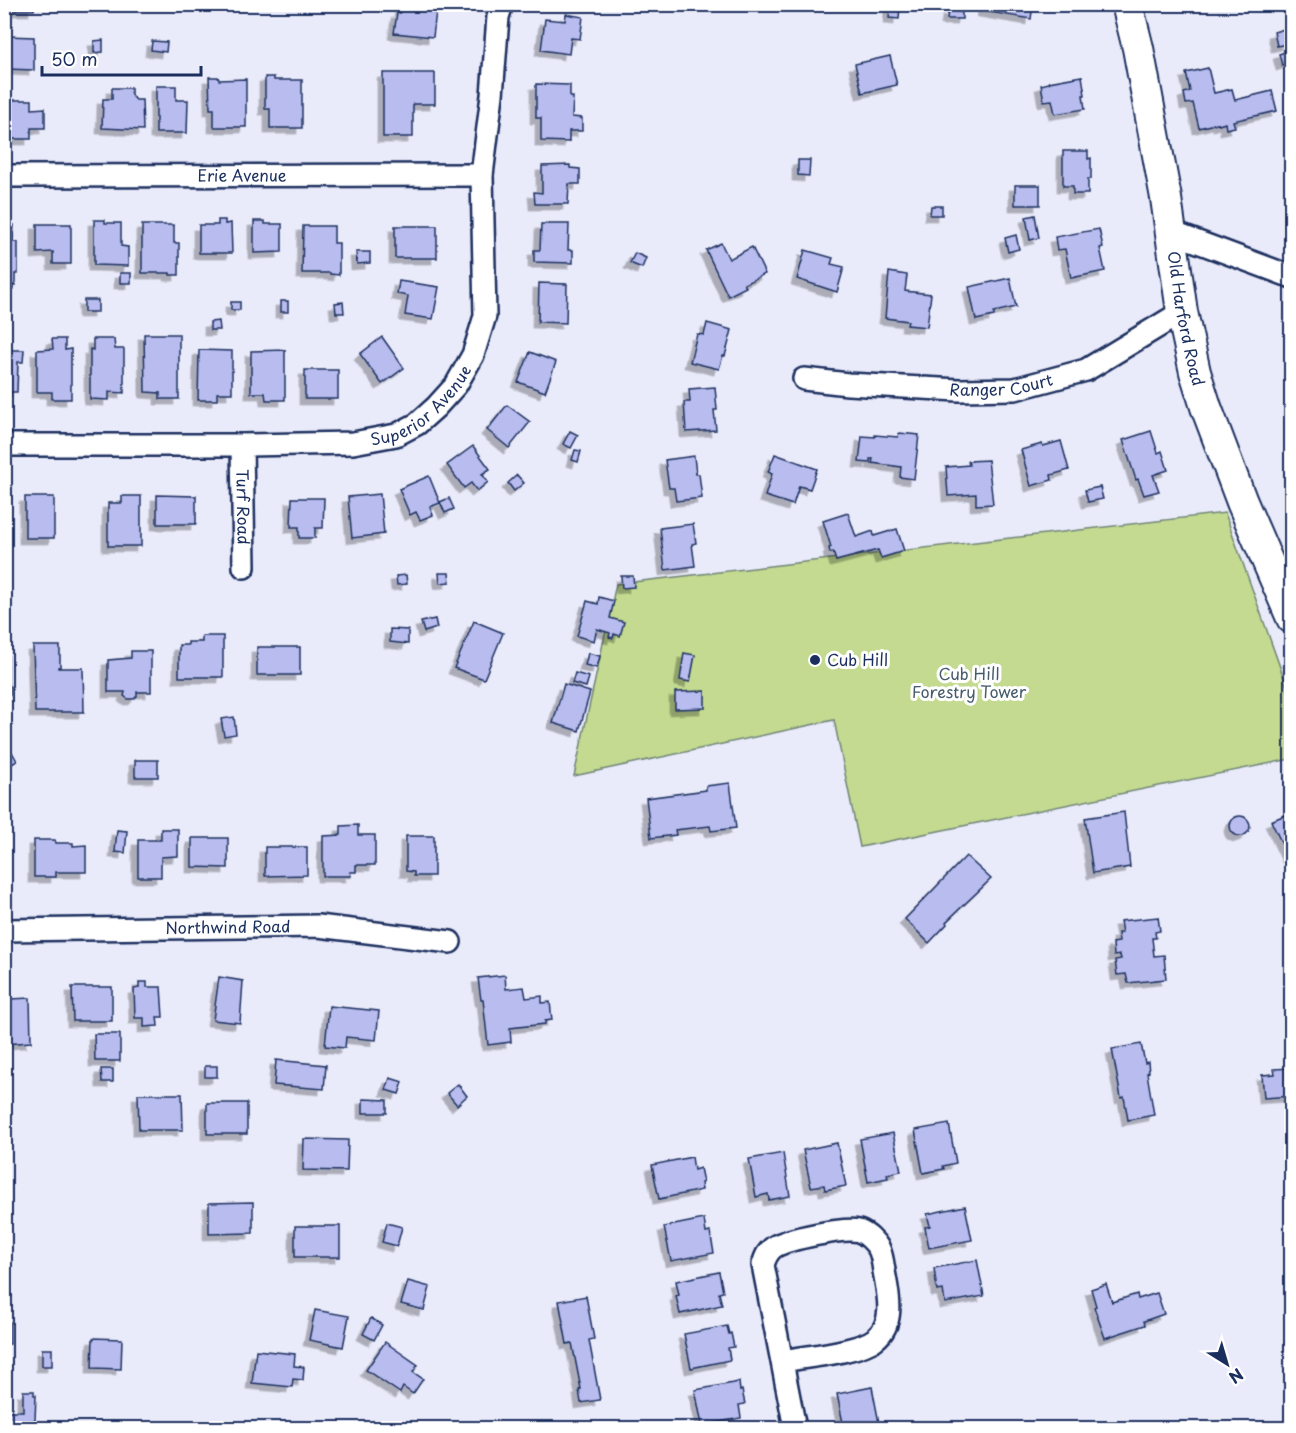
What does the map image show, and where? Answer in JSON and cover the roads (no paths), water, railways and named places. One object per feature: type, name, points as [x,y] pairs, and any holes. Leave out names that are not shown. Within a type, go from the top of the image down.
[{"type":"street","name":"Superior Avenue","points":[[4,445],[352,443],[396,435],[417,424],[456,385],[473,355],[485,316],[482,175],[501,4]]},
{"type":"street","name":"Old Harford Road","points":[[1127,4],[1138,48],[1166,198],[1182,312],[1195,372],[1242,502],[1292,618]]},
{"type":"street","name":"Erie Avenue","points":[[4,176],[482,175]]},
{"type":"street","points":[[1171,232],[1292,277]]},
{"type":"street","name":"Ranger Court","points":[[804,379],[926,388],[1015,389],[1086,370],[1182,312]]},
{"type":"street","name":"Turf Road","points":[[242,445],[244,567]]},
{"type":"street","name":"Northwind Road","points":[[4,930],[318,926],[450,942]]},
{"type":"street","points":[[782,1361],[862,1347],[875,1339],[883,1330],[890,1304],[880,1250],[870,1238],[859,1231],[843,1230],[787,1241],[774,1247],[766,1255],[763,1265],[795,1428]]},
{"type":"place","name":"Cub Hill","points":[[815,660]]},
{"type":"park label","name":"Cub Hill Forestry Tower","points":[[969,683]]}]
